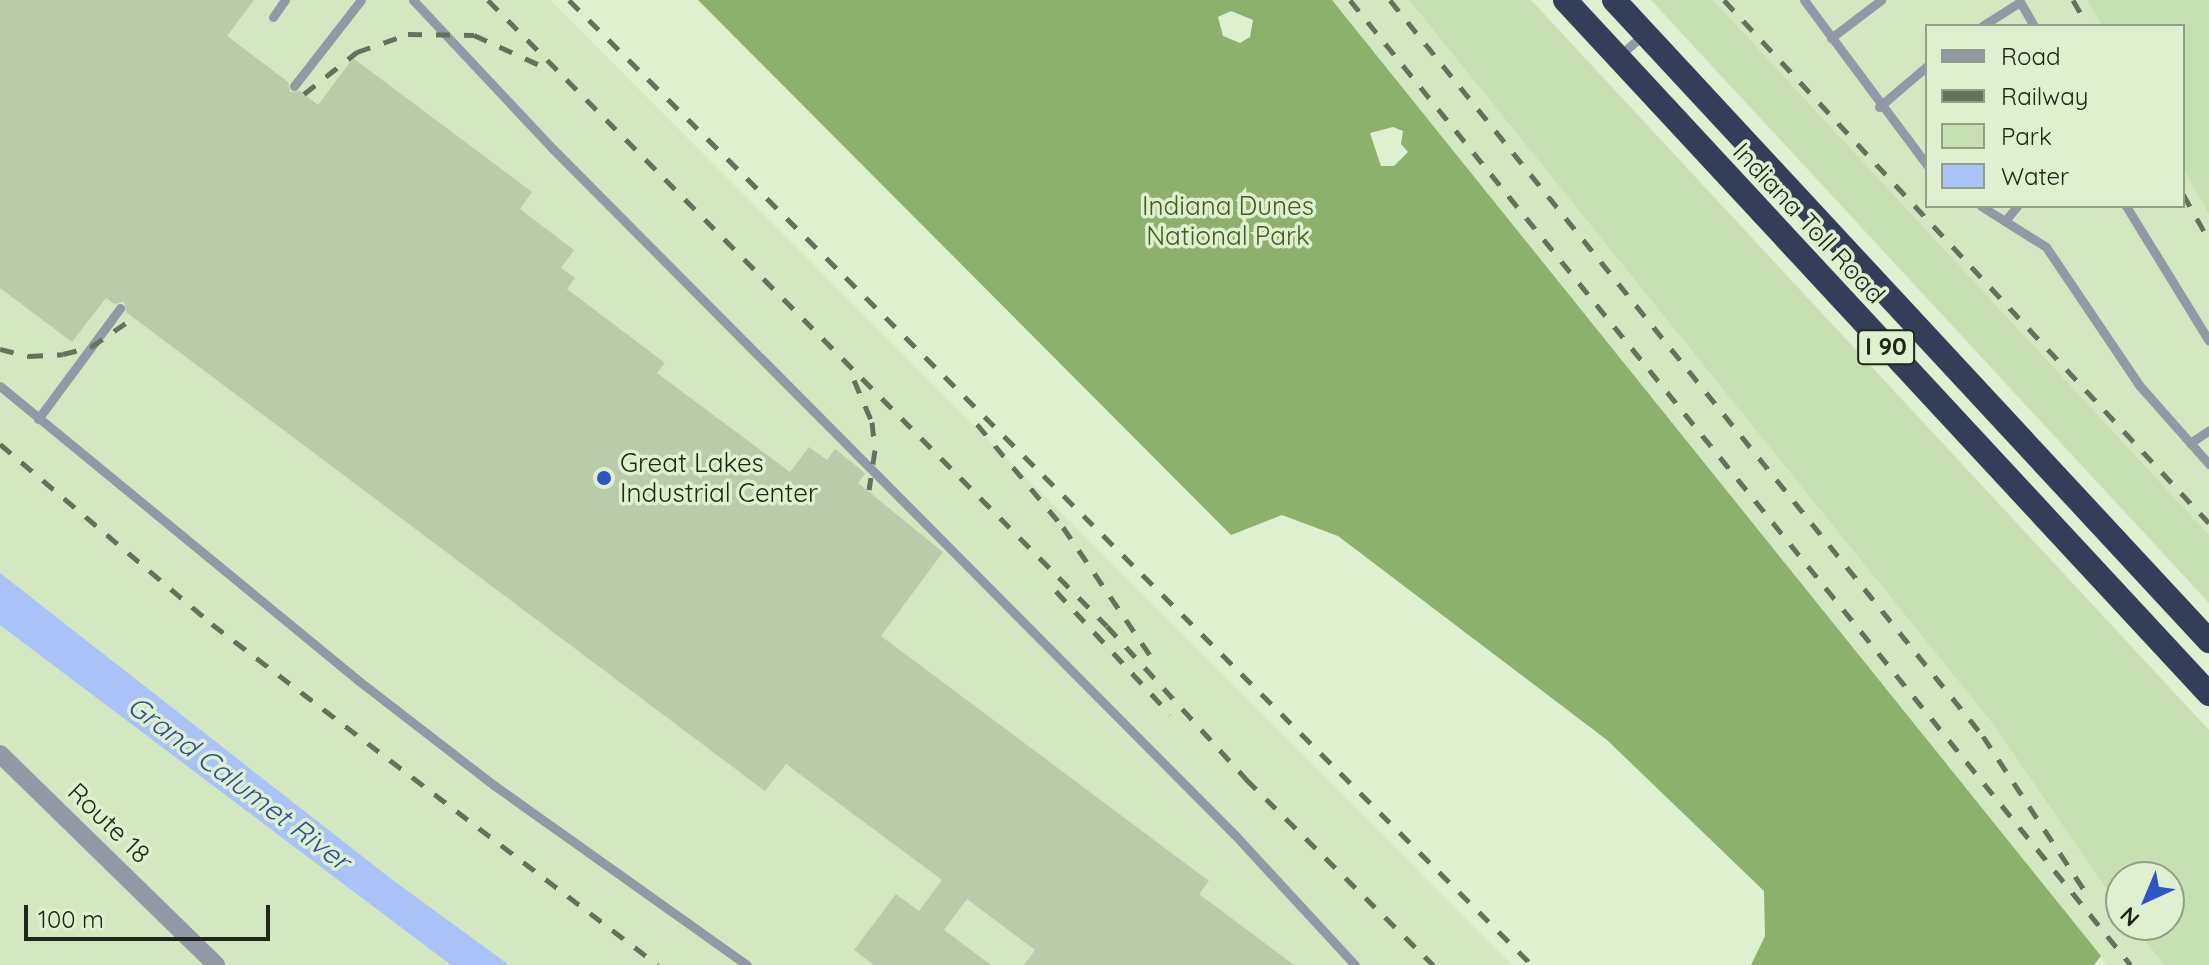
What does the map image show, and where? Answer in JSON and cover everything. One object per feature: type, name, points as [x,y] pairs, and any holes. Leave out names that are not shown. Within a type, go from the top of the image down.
[{"type":"highway","name":"Indiana Toll Road","points":[[1565,0],[2209,694]]},
{"type":"highway","name":"Indiana Toll Road","points":[[1614,0],[2209,641]]},
{"type":"street","name":"Route 18","points":[[0,754],[216,965]]},
{"type":"lane","points":[[273,17],[285,0]]},
{"type":"lane","points":[[294,86],[361,0]]},
{"type":"lane","points":[[413,0],[552,148],[1235,835],[1355,965]]},
{"type":"lane","points":[[1804,0],[1879,107],[1925,161]]},
{"type":"lane","points":[[1831,38],[1881,0]]},
{"type":"lane","points":[[1985,24],[2020,1],[2033,24]]},
{"type":"lane","points":[[1618,58],[1645,33]]},
{"type":"lane","points":[[1879,107],[1925,68]]},
{"type":"lane","points":[[1984,208],[2046,247],[2139,385],[2209,464]]},
{"type":"lane","points":[[2005,221],[2015,208]]},
{"type":"lane","points":[[2127,208],[2209,341]]},
{"type":"lane","points":[[38,419],[120,308]]},
{"type":"lane","points":[[0,386],[482,777],[747,965]]},
{"type":"lane","points":[[2190,443],[2209,430]]},
{"type":"shaded area","points":[[0,0],[550,0],[1512,965],[0,965]]},
{"type":"shaded area","points":[[1332,0],[1409,0],[1993,724],[2105,887],[2105,941],[2145,941],[2164,965],[2108,965]]},
{"type":"shaded area","points":[[1713,0],[2087,0],[2101,24],[1925,24],[1925,208],[2185,208],[2185,172],[2209,214],[2209,535]]},
{"type":"green space","name":"Indiana Dunes National Park","points":[[698,0],[1332,0],[2101,956],[2094,965],[1751,965],[1765,936],[1764,891],[1607,740],[1338,536],[1282,515],[1231,535]],"holes":[[[1231,11],[1253,20],[1250,37],[1240,43],[1223,36],[1218,17]],[[1393,127],[1403,131],[1401,144],[1408,152],[1394,166],[1381,166],[1370,133]]]},
{"type":"green space","points":[[1409,0],[1531,0],[2209,730],[2209,965],[2164,965],[2145,941],[2185,941],[2185,861],[2105,861],[2105,887],[1993,724]]},
{"type":"green space","points":[[1651,0],[1713,0],[2209,535],[2209,603]]},
{"type":"green space","points":[[2087,0],[2209,0],[2209,214],[2185,172],[2185,24],[2101,24]]},
{"type":"water","name":"Grand Calumet River","points":[[0,573],[390,878],[509,965],[451,965],[0,625]]},
{"type":"building","name":"Great Lakes Industrial Center","points":[[0,0],[254,0],[227,36],[288,82],[290,92],[300,91],[318,105],[353,58],[532,192],[520,209],[574,250],[561,268],[575,278],[567,289],[665,363],[657,373],[790,472],[809,447],[827,460],[835,449],[859,468],[865,474],[858,483],[943,552],[881,636],[1209,881],[1199,894],[1294,965],[1024,965],[1035,950],[967,899],[944,930],[991,965],[874,965],[854,950],[896,894],[919,911],[942,880],[786,764],[765,791],[126,312],[124,302],[114,304],[106,298],[72,342],[0,288]]},
{"type":"railway","points":[[488,0],[1107,626],[1246,779],[1433,965]]},
{"type":"railway","points":[[569,0],[1532,965]]},
{"type":"railway","points":[[1350,0],[2131,965]]},
{"type":"railway","points":[[1390,0],[1983,736],[2090,899]]},
{"type":"railway","points":[[1724,0],[2209,523]]},
{"type":"railway","points":[[2073,0],[2087,24]]},
{"type":"railway","points":[[304,94],[357,52],[408,34],[474,35],[546,68]]},
{"type":"railway","points":[[2185,198],[2209,240]]},
{"type":"railway","points":[[0,349],[29,356],[63,354],[91,347],[133,318]]},
{"type":"railway","points":[[854,380],[872,422],[875,450],[869,490]]},
{"type":"railway","points":[[977,424],[1063,527],[1156,664]]},
{"type":"railway","points":[[0,444],[212,624],[658,965]]},
{"type":"railway","points":[[1056,591],[1170,714]]},
{"type":"place","name":"Great Lakes Industrial Center","points":[[604,478]]}]
